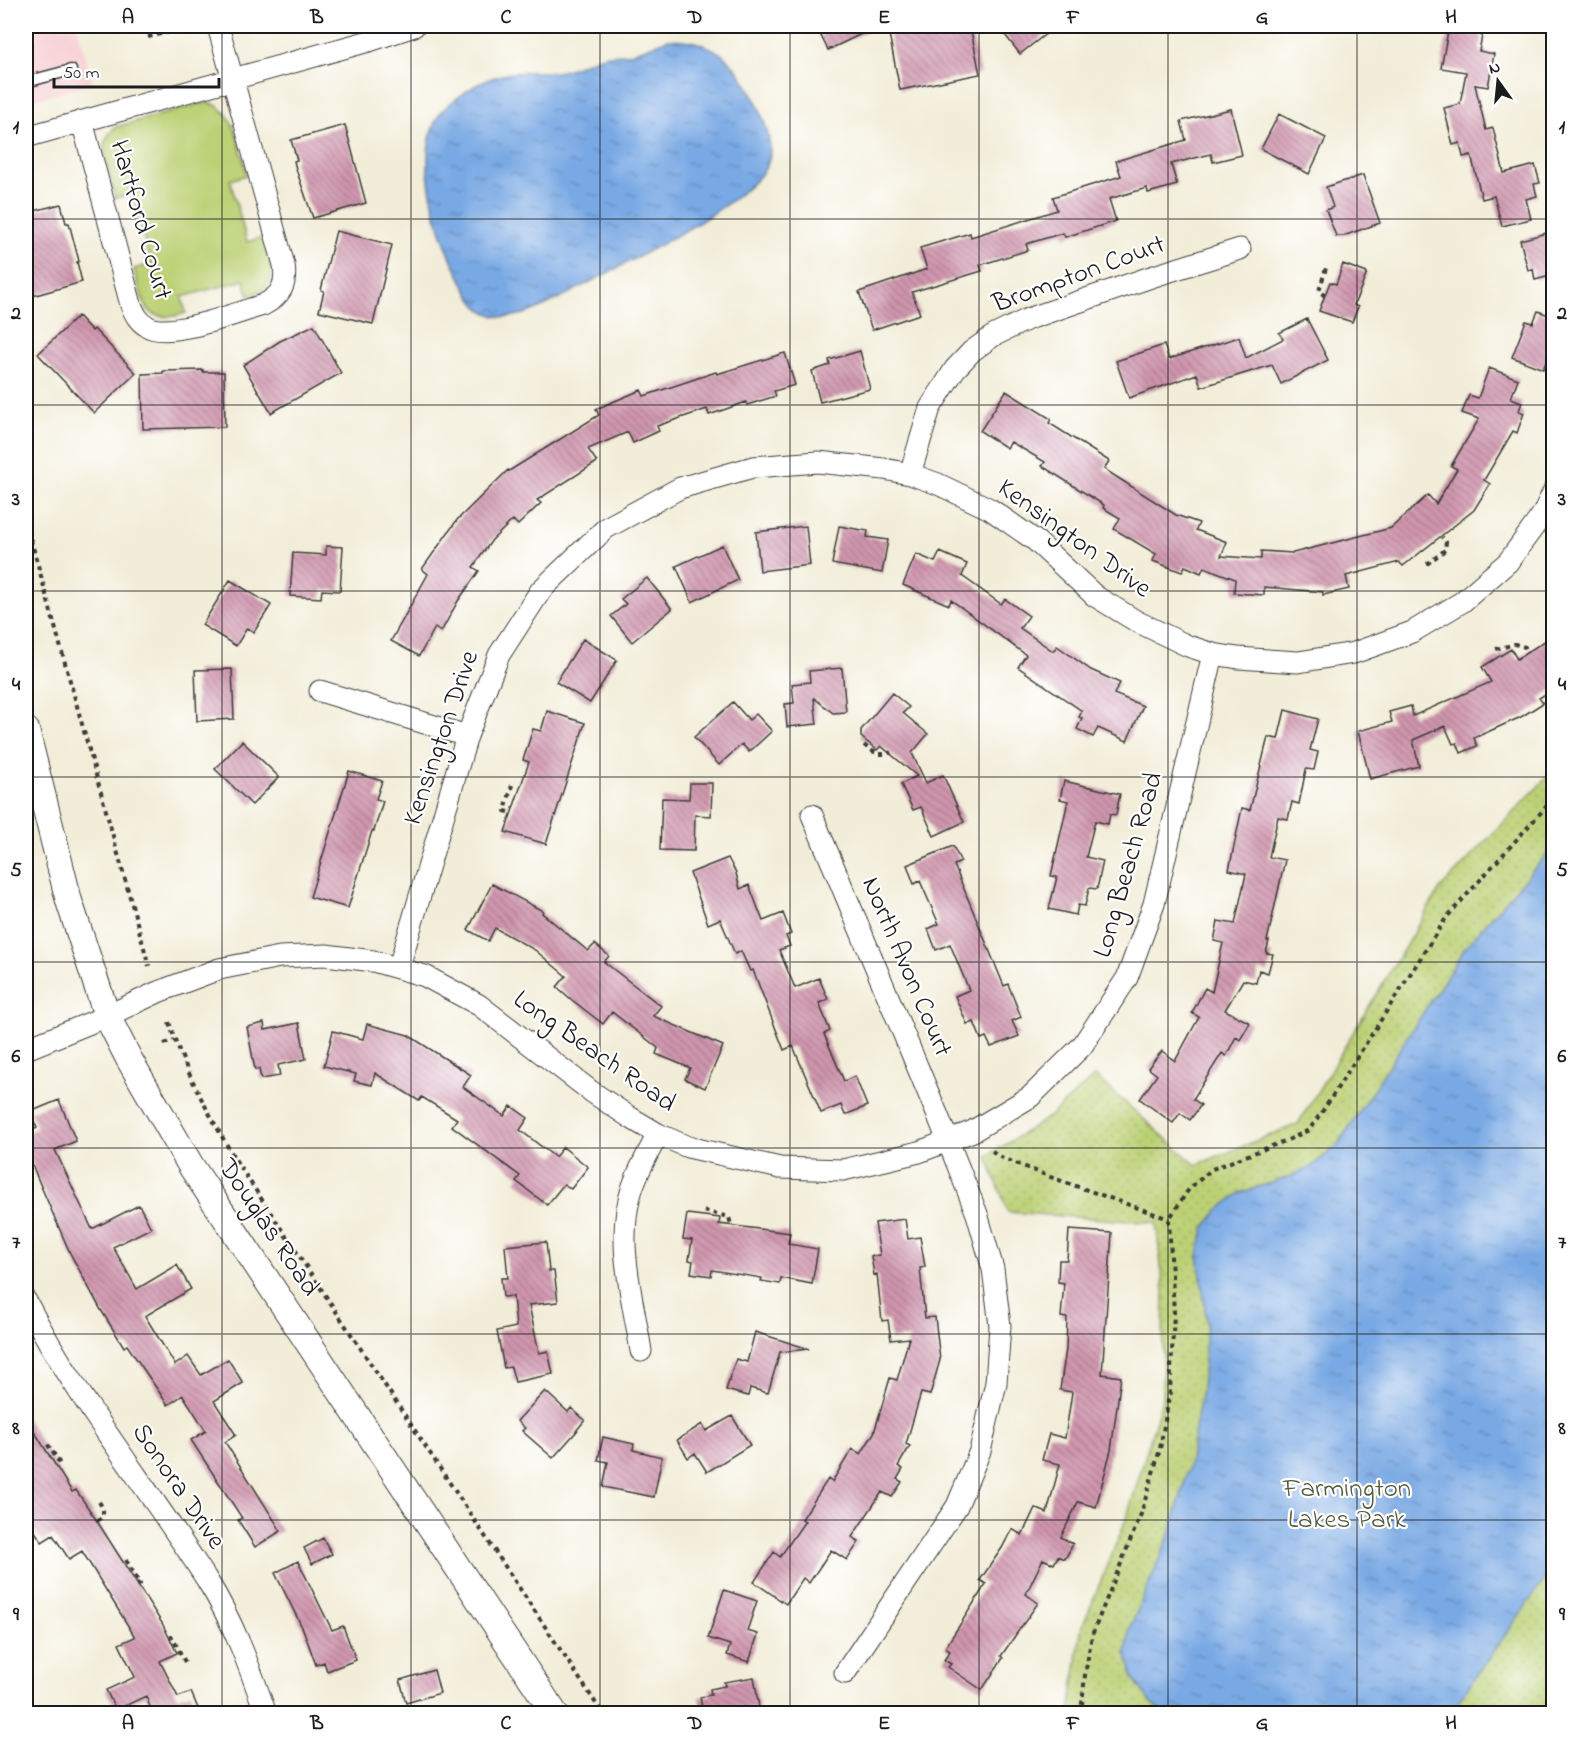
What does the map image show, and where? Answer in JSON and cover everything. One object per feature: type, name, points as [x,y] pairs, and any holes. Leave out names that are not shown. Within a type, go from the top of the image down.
[{"type":"street","name":"Hartford Court","points":[[82,121],[131,305],[137,318],[148,328],[163,331],[263,305],[274,299],[283,289],[286,278],[218,26]]},
{"type":"street","points":[[26,137],[414,26]]},
{"type":"street","name":"Brompton Court","points":[[910,474],[930,408],[955,369],[972,351],[993,336],[1028,319],[1240,249]]},
{"type":"street","name":"Kensington Drive","points":[[399,967],[467,736],[499,655],[541,590],[606,528],[680,488],[753,467],[818,462],[910,474],[939,484],[990,509],[1036,541],[1095,596],[1136,621],[1188,646],[1213,654],[1298,662],[1354,653],[1412,632],[1462,602],[1508,562],[1543,514],[1554,490]]},
{"type":"street","name":"Long Beach Road","points":[[26,1049],[107,1016],[158,992],[219,969],[280,957],[326,956],[373,961],[424,976],[479,1005],[592,1092],[658,1134],[688,1147],[780,1168],[843,1170],[919,1152],[973,1131],[1030,1097],[1082,1046],[1127,978],[1154,904],[1213,654]]},
{"type":"street","points":[[320,691],[467,736]]},
{"type":"street","name":"Douglas Road","points":[[26,730],[69,901],[107,1016],[129,1059],[191,1166],[555,1713]]},
{"type":"street","name":"North Avon Court","points":[[812,815],[977,1214],[993,1269],[999,1326],[996,1383],[980,1451],[957,1506],[845,1673]]},
{"type":"street","points":[[641,1351],[626,1256],[625,1222],[632,1189],[658,1134]]},
{"type":"street","name":"Sonora Drive","points":[[26,1301],[98,1419],[208,1581],[254,1679],[266,1713]]},
{"type":"lane","points":[[26,82],[71,70]]},
{"type":"path","points":[[148,37],[173,31],[178,26]]},
{"type":"path","points":[[26,29],[31,47]]},
{"type":"path","points":[[1325,296],[1319,291],[1326,268]]},
{"type":"path","points":[[26,522],[149,966]]},
{"type":"path","points":[[1426,564],[1445,550],[1446,542],[1442,537]]},
{"type":"path","points":[[1496,649],[1515,644],[1525,647],[1527,652]]},
{"type":"path","points":[[864,746],[884,755],[891,752]]},
{"type":"path","points":[[508,812],[505,811],[512,785]]},
{"type":"path","points":[[1081,1713],[1092,1635],[1141,1514],[1160,1449],[1170,1391],[1174,1313],[1169,1219],[1188,1189],[1212,1169],[1309,1130],[1446,918],[1554,798]]},
{"type":"path","points":[[169,1022],[174,1040],[214,1122],[235,1159],[603,1713]]},
{"type":"path","points":[[164,1044],[174,1040]]},
{"type":"path","points":[[992,1151],[1003,1158],[1053,1178],[1169,1219]]},
{"type":"path","points":[[704,1211],[725,1214],[729,1217],[731,1226]]},
{"type":"path","points":[[47,1447],[49,1446],[60,1464]]},
{"type":"path","points":[[97,1499],[104,1513],[97,1521]]},
{"type":"path","points":[[126,1560],[140,1584],[137,1585]]},
{"type":"path","points":[[169,1638],[172,1637],[185,1662]]},
{"type":"shaded area","points":[[26,26],[77,26],[93,83],[26,102]]},
{"type":"green space","points":[[211,103],[227,115],[236,133],[247,175],[230,180],[247,242],[264,237],[271,265],[271,280],[267,287],[249,296],[244,280],[182,297],[186,313],[172,316],[153,314],[140,292],[134,269],[151,264],[132,194],[115,198],[104,151],[105,144],[116,127]]},
{"type":"green space","name":"Farmington Lakes Park","points":[[1553,771],[1553,1713],[1070,1713],[1081,1630],[1127,1517],[1162,1400],[1164,1291],[1156,1223],[1008,1212],[987,1156],[1049,1117],[1095,1076],[1196,1165],[1298,1124],[1440,889]]},
{"type":"water","points":[[668,39],[704,45],[732,64],[747,85],[765,123],[770,144],[768,163],[756,179],[736,198],[677,235],[557,300],[537,310],[515,316],[494,315],[479,308],[468,293],[449,254],[431,192],[428,149],[433,129],[441,112],[468,90],[491,78],[517,72],[563,71],[607,55],[636,52]]},
{"type":"water","name":"Farmington Lakes Park","points":[[1553,847],[1553,1568],[1450,1713],[1163,1713],[1150,1702],[1133,1678],[1126,1652],[1130,1628],[1170,1534],[1189,1466],[1202,1388],[1207,1323],[1198,1255],[1204,1229],[1218,1210],[1240,1193],[1289,1177],[1311,1167],[1337,1146],[1467,945]]},
{"type":"building","points":[[816,26],[878,26],[828,50]]},
{"type":"building","points":[[927,26],[970,26],[980,74],[900,90],[889,34]]},
{"type":"building","points":[[998,26],[1056,26],[1020,54]]},
{"type":"building","points":[[1449,26],[1484,26],[1479,51],[1494,54],[1488,87],[1475,85],[1486,130],[1493,128],[1504,173],[1535,165],[1540,183],[1534,184],[1537,196],[1526,199],[1531,219],[1502,226],[1494,196],[1482,199],[1471,155],[1463,157],[1460,143],[1453,145],[1444,108],[1460,104],[1466,72],[1441,68]]},
{"type":"building","points":[[1231,109],[1242,155],[1213,162],[1211,154],[1171,164],[1177,185],[1148,193],[1147,188],[1109,199],[1116,221],[1065,237],[1063,233],[1026,244],[1028,250],[980,265],[982,271],[912,292],[920,314],[872,330],[859,292],[927,269],[920,248],[970,233],[971,237],[1057,210],[1053,197],[1121,176],[1116,161],[1186,140],[1181,121]]},
{"type":"building","points":[[1279,114],[1326,138],[1309,174],[1261,149]]},
{"type":"building","points":[[345,125],[366,203],[313,218],[296,169],[294,161],[297,160],[291,140]]},
{"type":"building","points":[[1363,175],[1380,223],[1343,236],[1336,236],[1326,210],[1333,207],[1326,187]]},
{"type":"building","points":[[61,204],[66,223],[69,223],[82,282],[29,297],[26,285],[26,213]]},
{"type":"building","points":[[336,231],[392,245],[373,324],[319,311],[324,291],[321,290]]},
{"type":"building","points":[[1554,231],[1554,275],[1535,280],[1533,269],[1528,270],[1520,240]]},
{"type":"building","points":[[1343,264],[1367,273],[1354,305],[1358,307],[1352,322],[1319,311],[1330,282],[1336,284]]},
{"type":"building","points":[[1538,311],[1554,317],[1554,343],[1543,369],[1512,357],[1526,321],[1533,323]]},
{"type":"building","points":[[78,316],[92,331],[94,329],[136,373],[94,413],[38,354]]},
{"type":"building","points":[[1307,319],[1328,360],[1281,384],[1272,365],[1201,387],[1197,374],[1129,398],[1116,361],[1164,345],[1169,359],[1239,337],[1246,358],[1283,339],[1279,333]]},
{"type":"building","points":[[314,325],[341,373],[271,413],[243,365],[280,341]]},
{"type":"building","points":[[860,351],[870,389],[820,402],[812,371],[830,365],[829,360]]},
{"type":"building","points":[[785,353],[795,385],[774,391],[776,396],[747,405],[746,402],[709,415],[707,409],[657,426],[659,431],[633,443],[628,432],[588,449],[597,462],[537,500],[541,503],[518,525],[513,520],[492,540],[473,567],[479,571],[458,601],[441,632],[435,628],[419,656],[391,641],[428,574],[422,569],[457,520],[508,470],[599,415],[596,409],[641,390],[644,396],[716,372],[717,374]]},
{"type":"building","points":[[1489,368],[1518,379],[1511,398],[1522,402],[1519,411],[1524,413],[1517,433],[1513,431],[1484,480],[1490,484],[1474,510],[1403,566],[1399,562],[1346,576],[1349,589],[1323,595],[1323,592],[1264,587],[1264,595],[1234,593],[1235,579],[1204,567],[1201,573],[1185,566],[1182,572],[1153,561],[1156,554],[1114,529],[1120,518],[1103,508],[1104,505],[1042,466],[1045,462],[1011,442],[1007,448],[980,431],[1006,391],[1051,419],[1049,423],[1109,461],[1104,469],[1176,515],[1199,523],[1196,530],[1227,542],[1221,556],[1261,559],[1261,551],[1293,553],[1391,528],[1428,495],[1436,504],[1457,469],[1451,466],[1479,419],[1462,413],[1469,395],[1478,398]]},
{"type":"building","points":[[203,370],[203,372],[224,372],[225,427],[143,429],[142,374]]},
{"type":"building","points":[[806,526],[810,565],[760,571],[756,532]]},
{"type":"building","points":[[839,526],[868,531],[867,537],[888,540],[882,573],[832,564]]},
{"type":"building","points":[[722,545],[738,580],[692,602],[676,566]]},
{"type":"building","points":[[326,546],[343,547],[340,591],[322,590],[321,598],[290,596],[293,553],[326,555]]},
{"type":"building","points":[[940,552],[967,564],[962,576],[1001,604],[1005,599],[1029,616],[1020,628],[1053,651],[1057,646],[1091,670],[1120,683],[1114,694],[1143,706],[1127,741],[1098,728],[1093,737],[1077,729],[1082,718],[1079,717],[1082,711],[1018,667],[1026,655],[951,600],[949,605],[903,585],[916,554],[935,562]]},
{"type":"building","points":[[647,578],[672,609],[632,642],[611,616],[626,604],[621,599]]},
{"type":"building","points":[[230,580],[271,605],[254,632],[247,628],[236,646],[202,625]]},
{"type":"building","points":[[1554,635],[1554,689],[1539,698],[1543,703],[1521,717],[1474,738],[1477,746],[1461,753],[1457,743],[1453,744],[1445,726],[1413,740],[1419,766],[1370,779],[1358,731],[1392,722],[1389,712],[1411,706],[1413,716],[1491,682],[1482,667],[1511,649],[1517,659]]},
{"type":"building","points":[[583,639],[617,660],[590,703],[556,682]]},
{"type":"building","points":[[842,668],[846,712],[833,713],[814,698],[817,724],[787,727],[785,704],[794,703],[792,684],[810,682],[809,671]]},
{"type":"building","points":[[232,669],[234,719],[197,721],[195,670]]},
{"type":"building","points":[[892,693],[909,707],[903,713],[928,734],[912,753],[926,783],[943,775],[964,822],[934,836],[921,807],[913,810],[901,784],[917,776],[881,746],[877,750],[861,737],[861,730]]},
{"type":"building","points":[[733,702],[749,720],[756,714],[772,731],[749,752],[742,744],[719,765],[694,737]]},
{"type":"building","points":[[1285,710],[1318,719],[1310,750],[1318,752],[1314,770],[1306,769],[1299,804],[1292,802],[1288,819],[1278,817],[1269,857],[1285,860],[1267,941],[1269,941],[1266,953],[1273,954],[1268,973],[1259,970],[1256,983],[1243,980],[1225,1010],[1250,1023],[1240,1040],[1236,1037],[1226,1056],[1222,1053],[1193,1099],[1201,1105],[1190,1120],[1180,1113],[1173,1123],[1140,1099],[1157,1075],[1148,1068],[1162,1051],[1175,1061],[1199,1017],[1192,1013],[1205,988],[1212,992],[1223,943],[1214,941],[1218,921],[1235,924],[1246,874],[1229,870],[1242,808],[1250,810],[1268,737],[1278,739]]},
{"type":"building","points":[[547,711],[585,723],[546,844],[505,832],[529,762],[523,760],[533,729],[541,731]]},
{"type":"building","points":[[242,741],[279,777],[252,805],[215,769]]},
{"type":"building","points":[[349,771],[382,781],[376,799],[383,801],[348,908],[310,897]]},
{"type":"building","points":[[1064,781],[1120,794],[1116,815],[1110,814],[1108,824],[1095,821],[1086,857],[1103,861],[1097,889],[1089,888],[1085,906],[1078,905],[1076,915],[1049,909],[1057,877],[1051,876],[1068,801],[1060,799]]},
{"type":"building","points":[[690,783],[712,783],[711,816],[695,815],[694,851],[660,850],[662,798],[689,799]]},
{"type":"building","points":[[953,846],[961,862],[954,865],[1004,986],[1008,984],[1021,1017],[1012,1021],[1019,1036],[991,1047],[986,1037],[981,1039],[974,1022],[967,1024],[955,996],[969,990],[950,944],[936,950],[928,929],[939,924],[920,881],[914,884],[907,865]]},
{"type":"building","points":[[728,858],[736,873],[740,889],[749,885],[763,921],[783,913],[791,934],[786,936],[790,946],[779,950],[795,988],[819,978],[828,999],[819,1003],[830,1031],[824,1034],[844,1081],[855,1076],[867,1106],[845,1115],[841,1105],[821,1113],[793,1046],[784,1050],[753,970],[750,971],[741,951],[735,954],[720,919],[708,924],[690,873]]},
{"type":"building","points":[[492,884],[543,911],[542,913],[588,951],[595,944],[609,956],[604,962],[661,1006],[653,1016],[723,1046],[705,1088],[685,1079],[690,1068],[656,1054],[658,1048],[612,1012],[603,1024],[572,1000],[557,987],[566,976],[535,950],[495,928],[488,941],[468,930]]},
{"type":"building","points":[[264,1023],[265,1030],[299,1023],[306,1059],[278,1065],[280,1076],[261,1079],[259,1069],[255,1070],[247,1027]]},
{"type":"building","points":[[367,1024],[408,1035],[471,1075],[463,1087],[504,1116],[511,1106],[528,1118],[520,1130],[555,1157],[563,1147],[588,1167],[571,1189],[564,1184],[547,1205],[516,1181],[520,1176],[452,1126],[457,1119],[422,1097],[419,1101],[375,1073],[372,1085],[354,1081],[356,1074],[324,1066],[333,1031],[363,1039]]},
{"type":"building","points":[[59,1100],[76,1141],[55,1150],[92,1229],[139,1205],[151,1228],[113,1247],[137,1289],[177,1265],[191,1289],[145,1316],[175,1365],[188,1356],[201,1375],[228,1359],[243,1383],[214,1401],[236,1435],[225,1442],[281,1531],[255,1547],[238,1520],[242,1518],[191,1440],[206,1431],[183,1395],[168,1405],[127,1345],[124,1347],[70,1253],[26,1150],[26,1133],[37,1128],[30,1112]]},
{"type":"building","points":[[687,1214],[720,1218],[719,1224],[790,1233],[788,1244],[818,1249],[812,1284],[781,1278],[780,1284],[761,1281],[762,1278],[712,1270],[711,1276],[691,1273],[693,1261],[689,1260],[692,1240],[683,1239]]},
{"type":"building","points":[[905,1219],[908,1239],[920,1237],[925,1267],[920,1268],[925,1318],[935,1317],[940,1360],[930,1395],[921,1393],[906,1444],[910,1446],[898,1466],[903,1469],[897,1479],[902,1482],[892,1497],[882,1492],[852,1537],[859,1542],[847,1560],[831,1550],[809,1583],[803,1578],[786,1604],[754,1582],[774,1552],[780,1557],[805,1521],[802,1519],[828,1479],[832,1482],[852,1449],[861,1454],[874,1433],[890,1378],[897,1380],[909,1338],[891,1340],[888,1320],[882,1321],[877,1274],[874,1275],[871,1256],[880,1255],[875,1223]]},
{"type":"building","points":[[1069,1230],[1112,1233],[1102,1374],[1121,1377],[1111,1450],[1096,1507],[1078,1502],[1061,1537],[1073,1544],[1065,1559],[1058,1556],[1054,1564],[1043,1559],[1026,1594],[1038,1603],[1001,1656],[1003,1658],[982,1690],[948,1667],[951,1664],[944,1660],[950,1651],[945,1648],[986,1584],[980,1580],[1012,1529],[1022,1535],[1035,1508],[1047,1513],[1060,1464],[1042,1460],[1049,1434],[1065,1438],[1072,1392],[1060,1390],[1066,1349],[1067,1318],[1061,1317],[1064,1283],[1058,1282],[1059,1260],[1067,1260]]},
{"type":"building","points":[[546,1242],[549,1271],[554,1271],[558,1302],[529,1305],[539,1353],[548,1351],[553,1374],[515,1382],[511,1367],[504,1368],[497,1331],[516,1327],[513,1296],[503,1297],[501,1278],[508,1278],[505,1246]]},
{"type":"building","points":[[755,1332],[809,1349],[780,1352],[768,1393],[750,1388],[748,1396],[726,1390],[736,1359],[747,1362]]},
{"type":"building","points":[[545,1391],[568,1412],[571,1408],[585,1420],[553,1458],[522,1431],[525,1428],[517,1421]]},
{"type":"building","points":[[732,1416],[750,1445],[707,1472],[695,1453],[688,1458],[677,1440],[702,1424],[706,1431]]},
{"type":"building","points":[[26,1418],[72,1492],[76,1490],[162,1623],[177,1653],[160,1661],[178,1697],[191,1692],[200,1713],[138,1713],[150,1707],[146,1696],[116,1710],[106,1690],[135,1677],[119,1644],[135,1637],[82,1551],[69,1559],[53,1535],[42,1542],[26,1518]]},
{"type":"building","points":[[603,1437],[634,1444],[633,1450],[662,1457],[654,1497],[603,1487],[608,1462],[598,1460]]},
{"type":"building","points":[[323,1538],[332,1554],[312,1564],[304,1548]]},
{"type":"building","points":[[298,1561],[332,1630],[343,1626],[356,1660],[327,1671],[324,1662],[316,1665],[303,1629],[275,1573]]},
{"type":"building","points":[[724,1590],[757,1601],[747,1631],[758,1634],[749,1662],[727,1655],[730,1645],[708,1638]]},
{"type":"building","points":[[434,1670],[440,1693],[406,1703],[400,1680]]},
{"type":"building","points":[[754,1677],[759,1707],[749,1709],[749,1713],[703,1713],[700,1697],[711,1695],[710,1689],[725,1686],[724,1682]]}]
